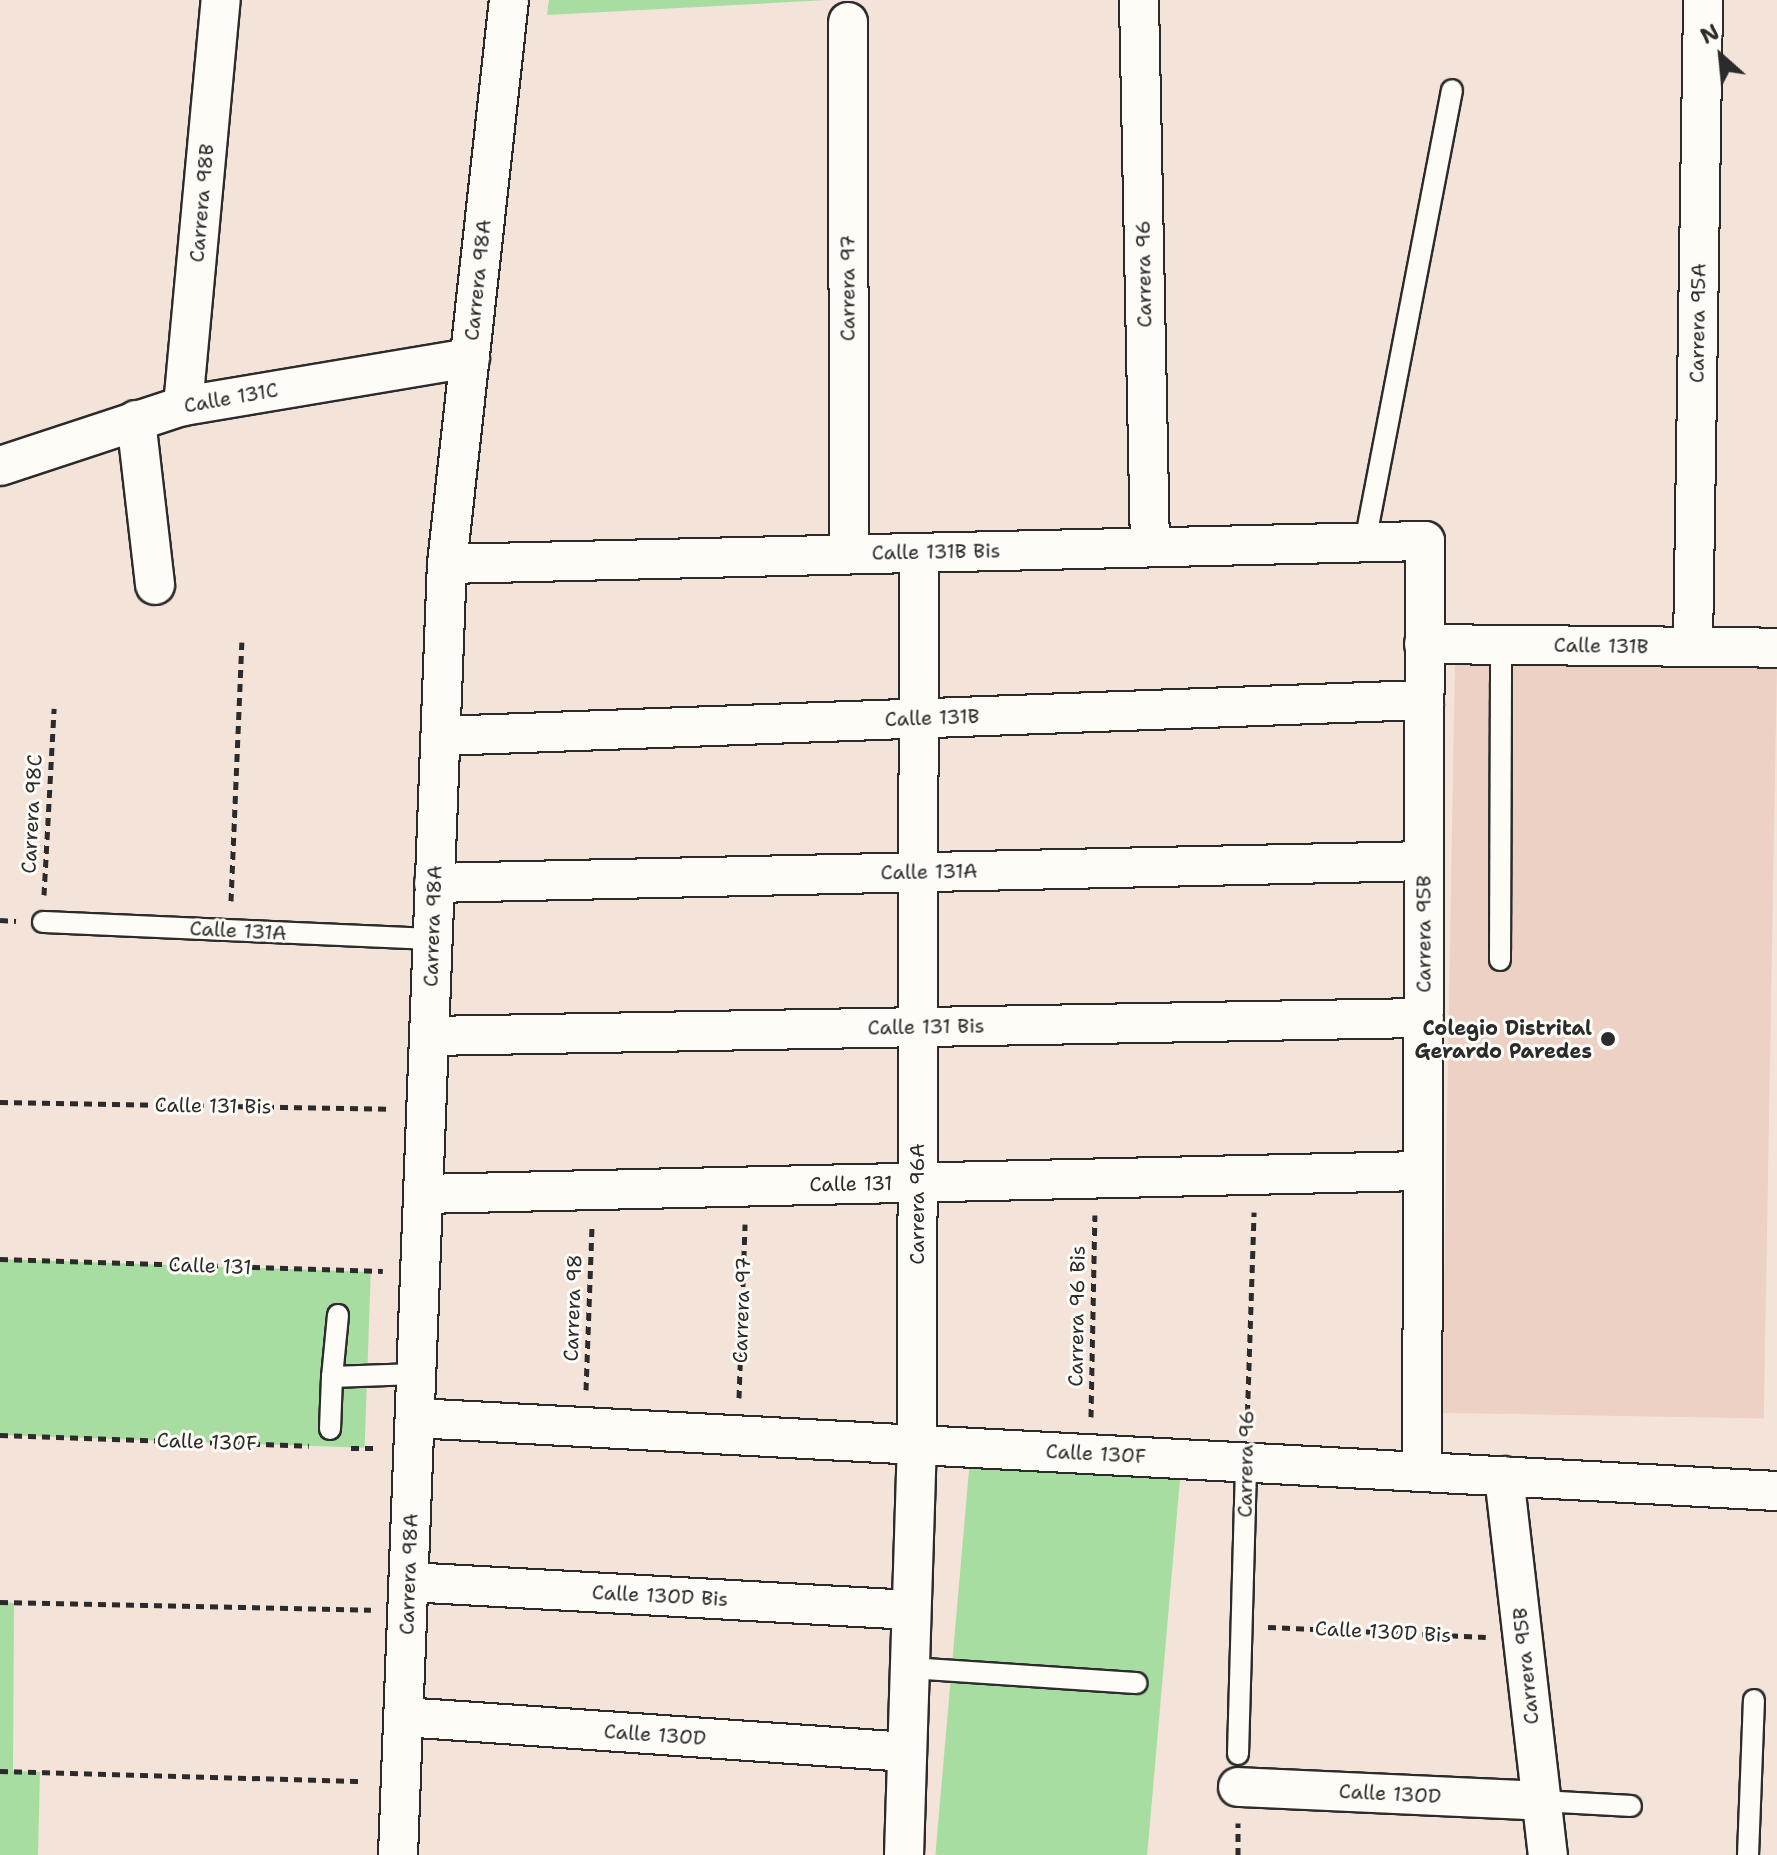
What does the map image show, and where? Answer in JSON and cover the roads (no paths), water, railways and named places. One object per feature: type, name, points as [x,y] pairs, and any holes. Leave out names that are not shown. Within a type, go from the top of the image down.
[{"type":"street","name":"Carrera 98B","points":[[183,406],[221,0]]},
{"type":"street","name":"Carrera 98A","points":[[398,1855],[447,564],[509,0]]},
{"type":"street","name":"Carrera 96","points":[[1139,0],[1150,547]]},
{"type":"street","name":"Carrera 95A","points":[[1693,647],[1703,0]]},
{"type":"street","name":"Carrera 97","points":[[848,22],[849,554]]},
{"type":"street","name":"Calle 131C","points":[[0,466],[183,406],[470,358]]},
{"type":"street","points":[[136,420],[155,585]]},
{"type":"street","name":"Calle 131B Bis","points":[[447,564],[1425,541]]},
{"type":"street","name":"Carrera 95B","points":[[1422,1472],[1425,541]]},
{"type":"street","name":"Carrera 96A","points":[[904,1855],[917,1445],[919,553]]},
{"type":"street","name":"Calle 131B","points":[[1424,644],[1777,648]]},
{"type":"street","name":"Calle 131B","points":[[441,736],[1424,700]]},
{"type":"street","name":"Calle 131A","points":[[434,883],[1424,861]]},
{"type":"street","name":"Calle 131 Bis","points":[[429,1036],[1424,1018]]},
{"type":"street","name":"Calle 131","points":[[423,1194],[1423,1171]]},
{"type":"street","name":"Calle 130F","points":[[414,1434],[584,1427],[1777,1491]]},
{"type":"street","name":"Carrera 95B","points":[[1504,1476],[1548,1855]]},
{"type":"street","name":"Calle 130D Bis","points":[[408,1596],[911,1610]]},
{"type":"street","name":"Calle 130D","points":[[403,1717],[907,1752]]},
{"type":"street","name":"Calle 130D","points":[[1238,1771],[1541,1801]]},
{"type":"lane","points":[[1365,542],[1452,90]]},
{"type":"lane","points":[[1500,960],[1501,645]]},
{"type":"lane","name":"Calle 131A","points":[[43,922],[433,939]]},
{"type":"lane","points":[[328,1438],[338,1315]]},
{"type":"lane","points":[[332,1377],[416,1374]]},
{"type":"lane","name":"Carrera 96","points":[[1238,1771],[1246,1462]]},
{"type":"lane","points":[[909,1668],[1137,1683]]},
{"type":"lane","points":[[1748,1855],[1754,1700]]},
{"type":"lane","points":[[1541,1801],[1631,1806]]},
{"type":"place","name":"Colegio Distrital Gerardo Paredes","points":[[1608,1039]]}]
